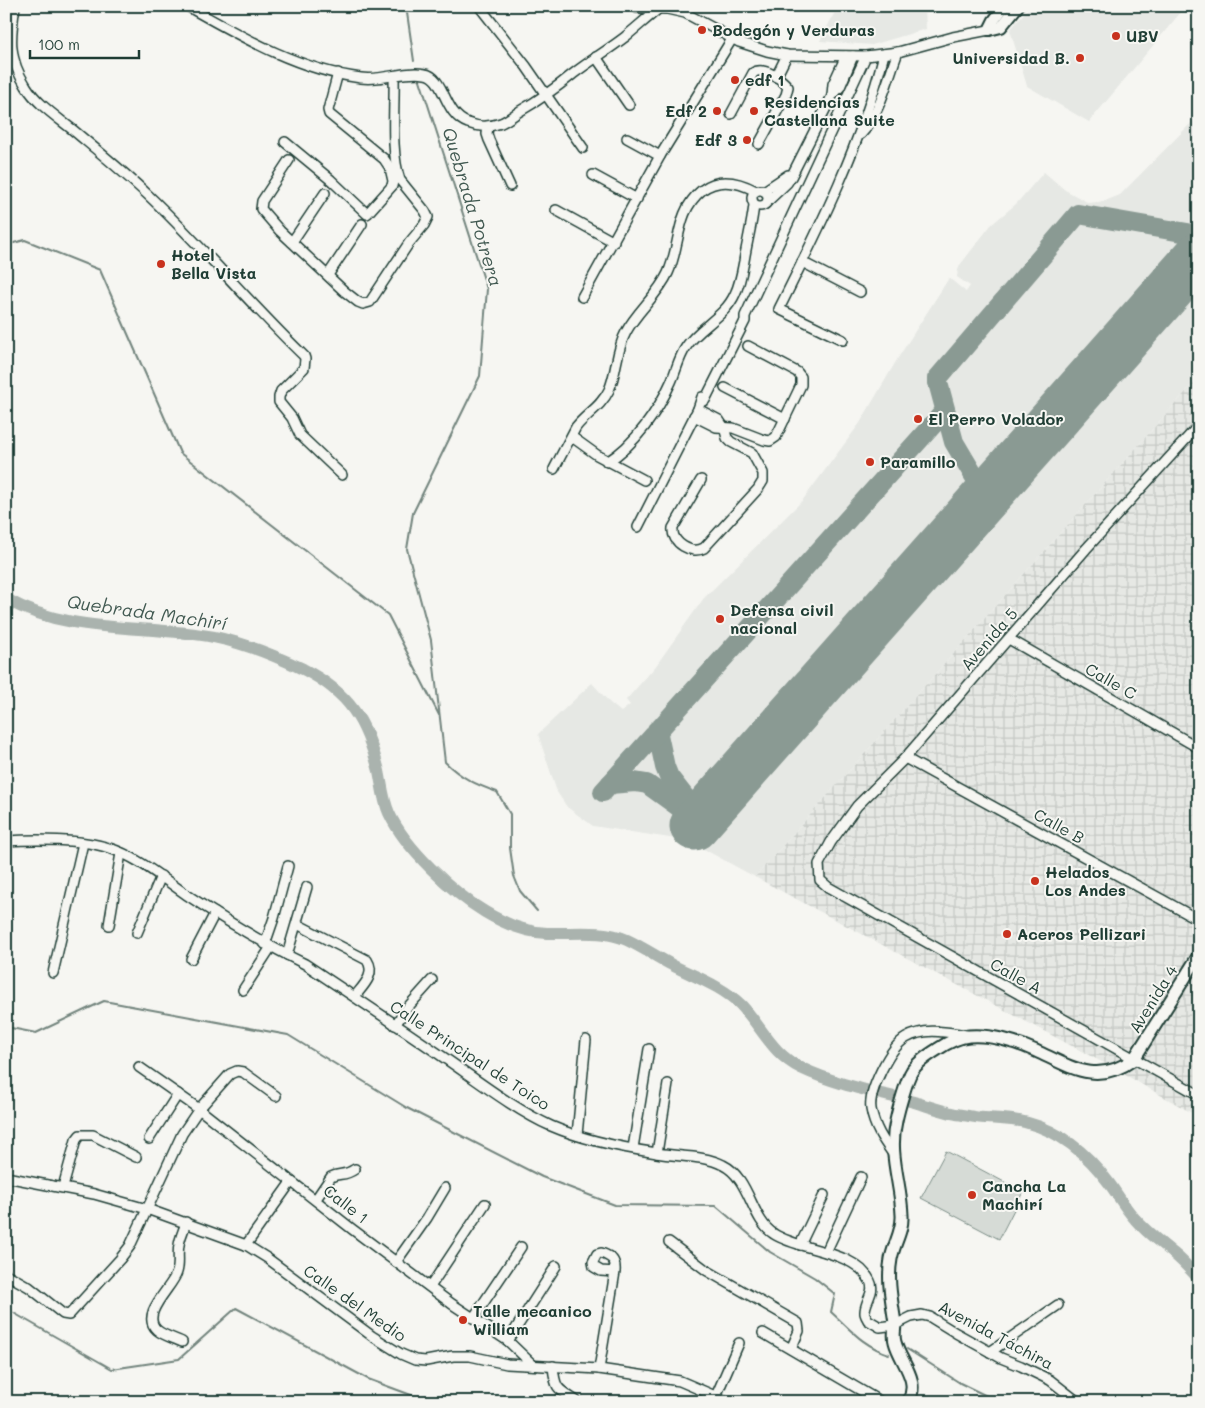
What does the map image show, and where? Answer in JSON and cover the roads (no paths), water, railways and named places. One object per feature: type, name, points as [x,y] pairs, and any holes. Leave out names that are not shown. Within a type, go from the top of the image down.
[{"type":"main road","name":"Avenida 4","points":[[1134,1059],[1199,955]]},
{"type":"main road","points":[[908,1402],[912,1388],[912,1377],[895,1341],[890,1278],[891,1259],[902,1227],[902,1214],[893,1154],[893,1133],[911,1071],[944,1045],[969,1036],[990,1037],[1035,1050],[1063,1065],[1078,1070],[1095,1072],[1113,1071],[1134,1059]]},
{"type":"street","points":[[16,6],[10,38],[14,65],[27,88],[44,106],[148,195],[304,356],[304,368],[281,391],[279,402],[292,418],[300,435],[342,474]]},
{"type":"street","points":[[187,6],[222,26],[303,64],[362,78],[426,74],[436,79],[455,116],[470,124],[488,126],[502,123],[546,96],[656,10]]},
{"type":"street","points":[[479,6],[526,66],[583,148]]},
{"type":"street","points":[[634,6],[656,10],[687,10],[732,39],[787,55],[849,56],[898,52],[952,37],[1001,27],[1018,6]]},
{"type":"street","points":[[989,30],[1005,6]]},
{"type":"street","points":[[582,297],[660,156],[732,39]]},
{"type":"street","points":[[842,340],[779,309],[898,52]]},
{"type":"street","points":[[874,102],[884,54]]},
{"type":"street","points":[[776,77],[787,55]]},
{"type":"street","points":[[596,56],[629,105]]},
{"type":"street","points":[[756,196],[759,207],[766,203],[787,183],[832,96],[840,87],[849,56]]},
{"type":"street","points":[[638,527],[745,320],[745,316],[866,56]]},
{"type":"street","points":[[731,114],[753,73],[756,71],[763,71],[785,83],[788,91],[759,144]]},
{"type":"street","points":[[285,142],[331,180],[367,214],[391,188],[393,181],[390,168],[386,162],[329,114],[328,110],[338,73]]},
{"type":"street","points":[[289,160],[262,201],[261,210],[280,231],[358,302],[363,304],[370,302],[409,243],[427,220],[427,214],[400,180],[398,174],[395,146],[394,76]]},
{"type":"street","points":[[488,126],[487,134],[489,140],[510,186]]},
{"type":"street","points":[[627,138],[660,156]]},
{"type":"street","points":[[756,196],[780,182],[794,170]]},
{"type":"street","points":[[593,175],[637,199]]},
{"type":"street","points":[[554,468],[580,422],[600,404],[608,391],[626,332],[669,273],[680,225],[685,212],[694,199],[703,190],[714,184],[729,182],[756,196],[767,195],[766,203],[750,234]]},
{"type":"street","points":[[292,242],[326,193]]},
{"type":"street","points":[[607,462],[624,451],[633,442],[664,395],[685,348],[696,335],[728,306],[735,296],[750,234],[756,196]]},
{"type":"street","points":[[556,210],[614,242]]},
{"type":"street","points":[[328,275],[362,224]]},
{"type":"street","points":[[802,262],[860,292]]},
{"type":"street","points":[[698,409],[716,427],[733,428],[770,441],[776,437],[801,385],[801,377],[798,372],[748,346]]},
{"type":"street","points":[[725,388],[785,419]]},
{"type":"street","name":"Avenida 5","points":[[820,880],[819,864],[831,842],[857,806],[905,758],[1086,549],[1199,425]]},
{"type":"street","points":[[702,480],[673,528],[672,534],[675,540],[691,550],[699,551],[704,548],[763,481],[763,474],[752,453],[731,442],[727,438],[724,427]]},
{"type":"street","points":[[572,437],[607,462],[644,480]]},
{"type":"street","name":"Calle C","points":[[1009,639],[1199,748]]},
{"type":"street","name":"Calle B","points":[[905,758],[1199,920]]},
{"type":"street","name":"Calle Principal de Toico","points":[[6,841],[92,843],[110,848],[161,876],[268,946],[305,964],[531,1116],[552,1127],[633,1148],[715,1161],[726,1166],[744,1186],[758,1214],[770,1232],[782,1239],[826,1252],[851,1262],[862,1270],[872,1282],[872,1293],[865,1312],[868,1320],[880,1327],[895,1325]]},
{"type":"street","points":[[53,973],[83,843]]},
{"type":"street","points":[[109,925],[121,853]]},
{"type":"street","points":[[243,990],[268,946],[288,866]]},
{"type":"street","points":[[137,934],[161,876]]},
{"type":"street","name":"Calle A","points":[[820,880],[828,887],[1199,1095]]},
{"type":"street","points":[[287,955],[307,887]]},
{"type":"street","points":[[191,959],[215,913]]},
{"type":"street","points":[[297,924],[367,960],[371,966],[371,973],[364,986],[355,996]]},
{"type":"street","points":[[396,1024],[407,1008],[432,980]]},
{"type":"street","points":[[893,1154],[881,1138],[870,1102],[888,1058],[896,1046],[906,1038],[932,1031],[969,1036]]},
{"type":"street","points":[[577,1135],[586,1040]]},
{"type":"street","points":[[633,1148],[649,1049]]},
{"type":"street","name":"Calle 1","points":[[139,1067],[199,1109],[396,1262],[508,1341],[533,1366]]},
{"type":"street","points":[[6,1274],[29,1287],[63,1314],[69,1315],[125,1253],[134,1238],[182,1134],[199,1109],[230,1074],[237,1071],[245,1073],[276,1096]]},
{"type":"street","points":[[657,1153],[668,1084]]},
{"type":"street","points":[[150,1139],[178,1094]]},
{"type":"street","points":[[63,1187],[76,1140],[80,1135],[93,1135],[136,1157]]},
{"type":"street","points":[[316,1199],[330,1177],[349,1174],[355,1169]]},
{"type":"street","name":"Calle del Medio","points":[[6,1177],[94,1194],[147,1209],[246,1245],[372,1336],[401,1354],[415,1360],[426,1361],[453,1356],[470,1356],[507,1364],[599,1370],[680,1381],[729,1402]]},
{"type":"street","points":[[826,1252],[861,1177]]},
{"type":"street","points":[[246,1245],[291,1182]]},
{"type":"street","points":[[396,1262],[417,1234],[445,1188]]},
{"type":"street","points":[[800,1245],[824,1195]]},
{"type":"street","points":[[430,1287],[485,1204]]},
{"type":"street","points":[[182,1342],[156,1330],[152,1318],[158,1300],[174,1280],[177,1272],[179,1245],[186,1222]]},
{"type":"street","points":[[669,1242],[706,1270],[798,1323],[799,1331],[791,1349]]},
{"type":"street","points":[[474,1317],[520,1247]]},
{"type":"street","points":[[508,1341],[556,1266]]},
{"type":"street","points":[[599,1370],[615,1272]]},
{"type":"street","points":[[990,1352],[1058,1305]]},
{"type":"street","name":"Avenida Táchira","points":[[895,1325],[911,1317],[922,1315],[930,1317],[956,1334],[990,1352],[1050,1380],[1078,1402]]},
{"type":"street","points":[[763,1333],[881,1402]]},
{"type":"street","points":[[716,1396],[739,1343]]},
{"type":"street","points":[[553,1366],[555,1383],[558,1389],[578,1402]]},
{"type":"waterway","name":"Quebrada Potrera","points":[[406,6],[414,61]]},
{"type":"waterway","name":"Quebrada Potrera","points":[[420,80],[487,289],[480,376],[413,513],[407,549],[431,640],[445,762],[470,780],[497,792],[510,814],[510,848],[514,876],[520,891],[537,911]]},
{"type":"waterway","points":[[6,245],[25,240],[100,270],[180,453],[388,615],[439,715]]},
{"type":"waterway","name":"Quebrada Machirí","points":[[6,599],[30,610],[55,618],[81,623],[214,637],[248,646],[303,669],[319,678],[344,699],[362,723],[374,753],[387,808],[396,827],[418,855],[445,882],[472,904],[500,920],[523,929],[547,933],[608,934],[627,940],[708,982],[734,998],[782,1055],[801,1068],[815,1074],[843,1084],[951,1113],[978,1118],[1023,1122],[1052,1132],[1084,1155],[1109,1183],[1139,1224],[1180,1259],[1199,1279]]},
{"type":"waterway","points":[[6,1027],[36,1033],[104,1001],[288,1035],[407,1108],[542,1177],[615,1205],[716,1206],[770,1252],[815,1278],[835,1294],[831,1312],[864,1342],[889,1354]]},
{"type":"waterway","points":[[6,1306],[12,1312],[112,1369],[179,1359],[236,1308],[368,1379],[430,1402]]},
{"type":"waterway","points":[[907,1349],[960,1383],[999,1402]]},
{"type":"place","name":"Bodegón y Verduras","points":[[702,30]]},
{"type":"place","name":"UBV","points":[[1116,36]]},
{"type":"place","name":"Universidad B.","points":[[1080,58]]},
{"type":"place","name":"edf 1","points":[[735,80]]},
{"type":"place","name":"Edf 2","points":[[717,111]]},
{"type":"place","name":"Residencias Castellana Suite","points":[[754,111]]},
{"type":"place","name":"Edf 3","points":[[747,140]]},
{"type":"place","name":"Hotel Bella Vista","points":[[161,264]]},
{"type":"place","name":"El Perro Volador","points":[[918,419]]},
{"type":"place","name":"Paramillo","points":[[870,462]]},
{"type":"place","name":"Defensa civil nacional","points":[[720,619]]},
{"type":"place","name":"Helados Los Andes","points":[[1035,881]]},
{"type":"place","name":"Aceros Pellizari","points":[[1007,934]]},
{"type":"place","name":"Cancha La Machirí","points":[[972,1195]]},
{"type":"place","name":"Talle mecanico William","points":[[463,1320]]}]
